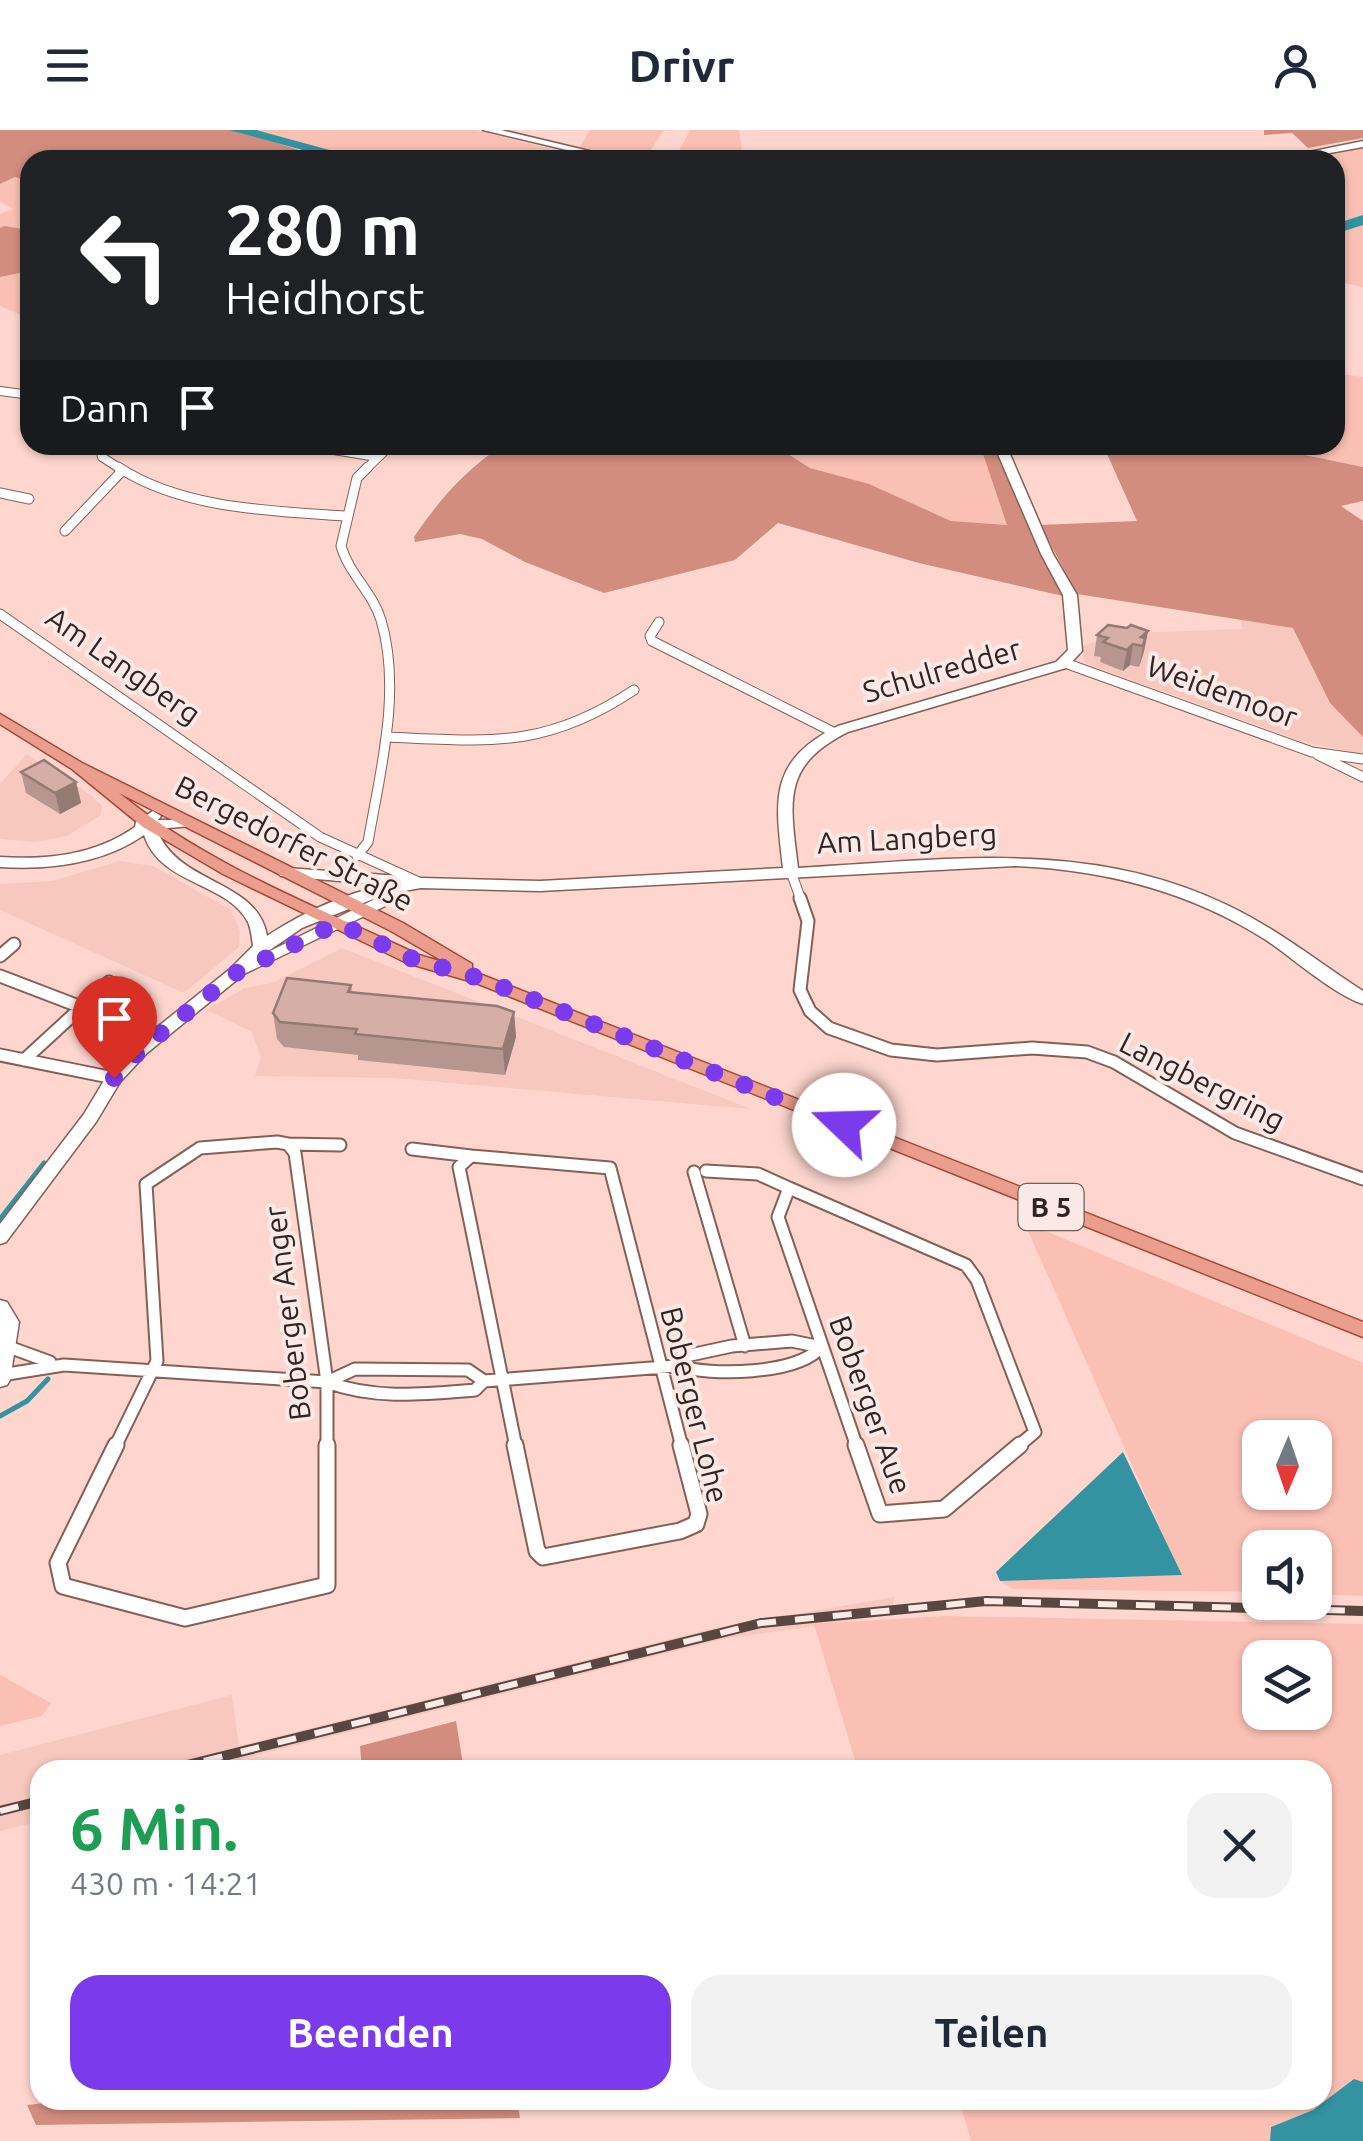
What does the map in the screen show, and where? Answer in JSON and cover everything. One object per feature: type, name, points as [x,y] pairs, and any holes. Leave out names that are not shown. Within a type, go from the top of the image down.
[{"type":"main road","name":"Bergedorfer Straße","points":[[0,718],[76,766],[397,926],[482,979]]},
{"type":"main road","name":"Bergedorfer Straße","points":[[76,766],[148,824],[228,870],[413,959],[482,979],[1363,1330]]},
{"type":"street","points":[[488,130],[577,150]]},
{"type":"street","points":[[1330,150],[1363,144]]},
{"type":"street","points":[[102,455],[121,472],[236,504],[345,516]]},
{"type":"street","points":[[365,455],[377,457]]},
{"type":"street","points":[[358,856],[368,842],[388,711],[382,623],[342,553],[345,516],[357,478],[379,455]]},
{"type":"street","points":[[1004,455],[1047,554],[1070,596],[1075,651],[1065,663]]},
{"type":"street","points":[[66,532],[121,472]]},
{"type":"street","points":[[0,493],[30,499]]},
{"type":"street","name":"Am Langberg","points":[[0,614],[320,837],[421,883]]},
{"type":"street","name":"Schulredder","points":[[659,622],[650,636],[652,642],[835,732]]},
{"type":"street","name":"Schulredder","points":[[791,872],[783,804],[786,785],[804,753],[835,732],[1065,663]]},
{"type":"street","name":"Weidemoor","points":[[1065,663],[1312,752],[1363,759]]},
{"type":"street","points":[[386,737],[544,738],[572,730],[634,690]]},
{"type":"street","points":[[1312,752],[1363,778]]},
{"type":"street","points":[[156,806],[148,824],[150,844],[168,863],[233,898],[249,912],[260,931],[262,947]]},
{"type":"street","points":[[0,862],[28,864],[80,858],[126,839],[148,824],[186,823]]},
{"type":"street","name":"Am Langberg","points":[[236,973],[262,947],[296,924],[370,893],[421,883],[540,886],[1015,861],[1090,866],[1125,874],[1221,908],[1363,1000]]},
{"type":"street","name":"Langbergring","points":[[791,872],[808,921],[800,990],[810,1011],[829,1028],[892,1050],[937,1055],[1032,1048],[1088,1052],[1114,1062],[1234,1133],[1363,1179]]},
{"type":"street","points":[[286,873],[421,883]]},
{"type":"street","name":"Am Langberg","points":[[236,973],[421,883]]},
{"type":"street","points":[[397,894],[393,911],[397,926]]},
{"type":"street","points":[[0,956],[14,944]]},
{"type":"street","points":[[0,1237],[90,1118],[114,1078],[141,1049],[236,973]]},
{"type":"street","points":[[0,976],[81,1007]]},
{"type":"street","points":[[24,1060],[110,982]]},
{"type":"street","points":[[0,1054],[114,1078]]},
{"type":"street","name":"Boberger Anger","points":[[288,1144],[294,1154],[327,1382],[327,1585],[185,1618],[62,1586],[58,1562],[156,1361],[146,1184],[200,1148],[217,1144],[288,1144],[340,1145]]},
{"type":"street","name":"Boberger Lohe","points":[[412,1149],[610,1168],[699,1514],[696,1524],[680,1531],[556,1556],[542,1557],[537,1551],[459,1167],[471,1156]]},
{"type":"street","name":"Boberger Aue","points":[[745,1346],[700,1171],[758,1174],[966,1265],[977,1280],[1035,1432],[944,1509],[880,1514],[778,1217],[789,1188]]},
{"type":"street","points":[[0,1307],[10,1322],[0,1378],[64,1365]]},
{"type":"street","points":[[6,1346],[64,1365],[152,1374],[327,1382],[345,1390],[366,1392],[475,1390],[484,1381],[677,1366],[703,1373],[788,1363],[813,1357],[821,1347],[802,1339],[745,1346],[682,1357],[677,1366]]},
{"type":"street","points":[[327,1382],[339,1373],[355,1369],[468,1370],[480,1374],[484,1381]]},
{"type":"shaded area","points":[[0,130],[238,130],[299,150],[20,150],[20,179],[0,184]]},
{"type":"shaded area","points":[[238,130],[476,130],[557,150],[325,150]]},
{"type":"shaded area","points":[[590,130],[664,130],[651,150],[578,150]]},
{"type":"shaded area","points":[[690,130],[739,130],[742,150],[679,150]]},
{"type":"shaded area","points":[[1264,130],[1363,130],[1363,138],[1308,148],[1292,133],[1264,135]]},
{"type":"shaded area","points":[[1363,148],[1363,287],[1345,283],[1345,151]]},
{"type":"shaded area","points":[[20,179],[20,229],[0,228],[0,214],[13,209],[0,202],[0,184]]},
{"type":"shaded area","points":[[0,228],[20,228],[20,273],[0,277]]},
{"type":"shaded area","points":[[20,273],[20,315],[0,306],[0,277]]},
{"type":"shaded area","points":[[1345,374],[1363,377],[1363,467],[1305,455],[1345,455]]},
{"type":"shaded area","points":[[490,455],[790,455],[810,468],[869,484],[951,521],[1007,525],[983,455],[999,455],[1063,596],[919,563],[778,523],[735,560],[604,593],[525,562],[482,539],[460,534],[415,542],[414,537],[433,510]]},
{"type":"shaded area","points":[[790,455],[984,455],[1008,525],[951,521],[869,485],[810,468]]},
{"type":"shaded area","points":[[1107,455],[1305,455],[1363,467],[1363,501],[1341,506],[1363,521],[1363,737],[1330,703],[1293,628],[1077,594],[1040,525],[1137,521]]},
{"type":"shaded area","points":[[1240,619],[1293,628],[1330,703],[1363,737],[1362,754],[1304,742],[1087,664],[1083,659],[1083,645],[1132,633],[1243,629]]},
{"type":"shaded area","points":[[27,754],[92,796],[102,806],[101,815],[67,836],[35,842],[0,839],[0,784]]},
{"type":"shaded area","points":[[120,861],[153,866],[231,910],[240,931],[239,947],[184,993],[0,910],[0,884],[52,881]]},
{"type":"shaded area","points":[[342,948],[751,1109],[394,1078],[255,1076],[261,1057],[251,1031],[206,1010],[245,988],[274,982]]},
{"type":"shaded area","points":[[1024,1222],[1363,1363],[1363,1596],[1332,1595],[1332,1530],[1242,1530],[1242,1592],[1013,1589],[1000,1581],[1181,1575]]},
{"type":"shaded area","points":[[894,1597],[893,1615],[724,1639],[241,1760],[30,1760],[30,1824],[0,1831],[0,1755],[232,1695],[239,1746],[715,1628]]},
{"type":"shaded area","points":[[944,1616],[1363,1624],[1363,2082],[1354,2079],[1332,2096],[1332,1760],[855,1760],[814,1624]]},
{"type":"shaded area","points":[[0,1675],[51,1703],[42,1716],[0,1726]]},
{"type":"shaded area","points":[[456,1721],[462,1760],[361,1760],[360,1746]]},
{"type":"shaded area","points":[[27,2105],[30,2110],[519,2110],[520,2118],[36,2125]]},
{"type":"shaded area","points":[[962,2110],[1313,2110],[1271,2127],[1270,2141],[971,2141]]},
{"type":"water","points":[[1123,1452],[1182,1575],[1000,1581],[996,1572]]},
{"type":"water","points":[[1354,2079],[1363,2082],[1363,2141],[1270,2141],[1271,2127],[1313,2110],[1332,2110],[1332,2096]]},
{"type":"building","points":[[1108,625],[1131,625],[1148,631],[1141,637],[1145,638],[1143,646],[1133,644],[1127,650],[1103,642],[1108,638],[1097,635]]},
{"type":"building","points":[[44,760],[76,782],[55,793],[21,772]]},
{"type":"building","points":[[287,978],[351,985],[348,992],[497,1006],[514,1012],[503,1049],[355,1034],[357,1029],[280,1022],[273,1013]]},
{"type":"waterway","points":[[237,130],[318,150]]},
{"type":"waterway","points":[[1345,226],[1363,220]]},
{"type":"waterway","points":[[0,1219],[44,1163]]},
{"type":"waterway","points":[[0,1416],[27,1401],[48,1379]]},
{"type":"railway","points":[[207,1760],[761,1623],[986,1601],[1363,1611]]},
{"type":"railway","points":[[0,1811],[30,1804]]},
{"type":"route","points":[[114,1078],[141,1049],[236,973],[338,923],[413,959],[482,979],[844,1125]]}]
